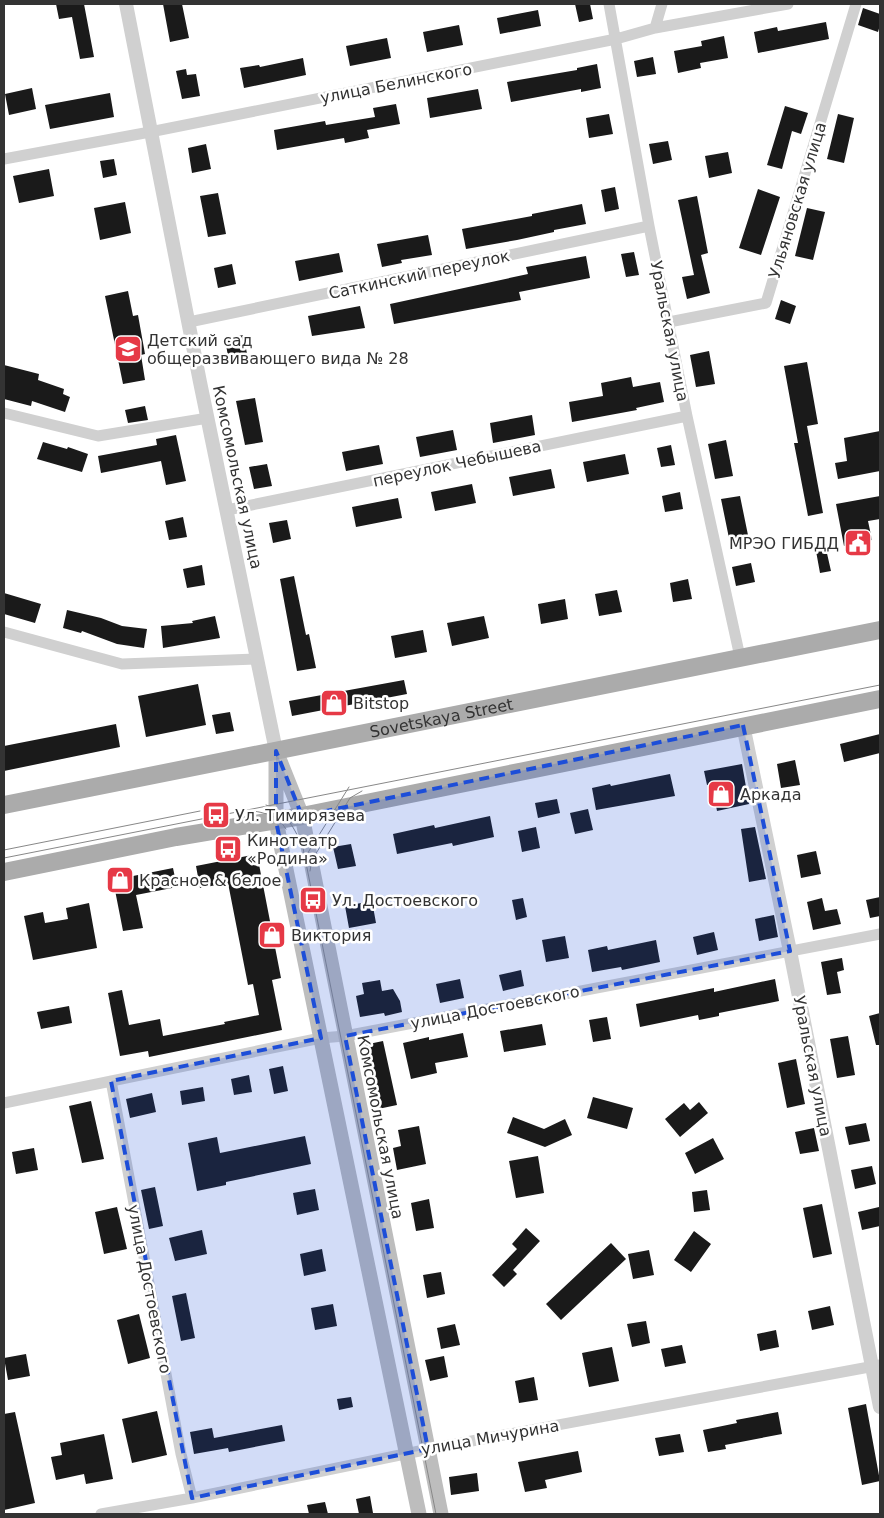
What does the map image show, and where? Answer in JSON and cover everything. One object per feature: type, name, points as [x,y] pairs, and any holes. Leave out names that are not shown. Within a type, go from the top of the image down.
[{"type":"main road","name":"Sovetskaya Street","points":[[4,805],[880,630]]},
{"type":"main road","points":[[4,872],[176,837],[302,816],[880,698]]},
{"type":"main road","name":"Комсомольская улица","points":[[276,751],[302,816],[441,1514]]},
{"type":"main road","name":"Комсомольская улица","points":[[276,751],[276,820],[419,1514]]},
{"type":"street","name":"Комсомольская улица","points":[[126,4],[150,132],[276,751]]},
{"type":"street","name":"Уральская улица","points":[[609,4],[649,226],[687,416],[740,657]]},
{"type":"street","points":[[655,28],[662,4]]},
{"type":"street","name":"улица Белинского","points":[[4,159],[150,132],[616,39],[655,28],[788,4]]},
{"type":"street","name":"Ульяновская улица","points":[[669,322],[766,303],[856,4]]},
{"type":"street","name":"Саткинский переулок","points":[[189,322],[649,226]]},
{"type":"street","points":[[4,413],[98,436],[208,418]]},
{"type":"street","name":"переулок Чебышева","points":[[227,510],[687,416]]},
{"type":"street","points":[[4,632],[122,664],[256,659]]},
{"type":"street","name":"Уральская улица","points":[[743,725],[876,1366],[880,1407]]},
{"type":"street","name":"улица Достоевского","points":[[4,1103],[321,1038],[345,1036],[880,934]]},
{"type":"street","name":"улица Достоевского","points":[[111,1081],[179,1444],[192,1498]]},
{"type":"street","name":"улица Мичурина","points":[[100,1514],[192,1498],[407,1453],[876,1366]]},
{"type":"highlighted area","points":[[743,725],[790,951],[345,1036],[428,1449],[192,1498],[111,1081],[321,1038],[276,821],[276,751],[302,816]]},
{"type":"building","points":[[56,4],[84,4],[94,57],[80,59],[72,17],[59,19]]},
{"type":"building","points":[[163,4],[182,4],[189,38],[170,42]]},
{"type":"building","points":[[575,4],[590,4],[593,19],[579,22]]},
{"type":"building","points":[[863,8],[880,14],[878,32],[858,25]]},
{"type":"building","points":[[538,10],[541,26],[500,34],[497,18]]},
{"type":"building","points":[[826,22],[829,39],[758,53],[754,32],[777,27],[778,31]]},
{"type":"building","points":[[459,25],[463,45],[427,52],[423,32]]},
{"type":"building","points":[[724,36],[728,58],[700,63],[701,68],[678,73],[674,51],[702,46],[701,41]]},
{"type":"building","points":[[387,38],[391,58],[350,66],[346,46]]},
{"type":"building","points":[[653,57],[656,74],[637,77],[634,61]]},
{"type":"building","points":[[303,58],[306,75],[244,88],[240,68],[259,65],[260,67]]},
{"type":"building","points":[[597,64],[601,88],[581,92],[581,89],[511,102],[507,82],[577,70],[577,68]]},
{"type":"building","points":[[186,69],[187,75],[196,74],[200,96],[182,99],[176,71]]},
{"type":"building","points":[[32,88],[36,109],[9,115],[5,94]]},
{"type":"building","points":[[478,89],[482,109],[430,118],[427,98]]},
{"type":"building","points":[[110,93],[114,117],[50,129],[45,105]]},
{"type":"building","points":[[396,104],[400,124],[367,130],[369,138],[345,143],[344,138],[277,150],[274,130],[325,121],[326,125],[375,117],[373,108]]},
{"type":"building","points":[[785,106],[808,113],[801,134],[792,131],[782,169],[767,165]]},
{"type":"building","points":[[609,114],[613,134],[589,138],[586,118]]},
{"type":"building","points":[[838,114],[854,118],[844,163],[827,159]]},
{"type":"building","points":[[668,141],[672,160],[653,164],[649,144]]},
{"type":"building","points":[[206,144],[211,169],[192,173],[188,148]]},
{"type":"building","points":[[728,152],[732,173],[709,178],[705,156]]},
{"type":"building","points":[[114,159],[117,175],[103,178],[100,161]]},
{"type":"building","points":[[49,169],[54,196],[19,203],[13,176]]},
{"type":"building","points":[[615,187],[619,209],[605,212],[601,190]]},
{"type":"building","points":[[758,189],[780,197],[761,255],[739,248]]},
{"type":"building","points":[[218,193],[226,234],[208,237],[200,196]]},
{"type":"building","points":[[697,196],[708,253],[701,255],[710,293],[687,299],[682,277],[694,275],[678,200]]},
{"type":"building","points":[[125,202],[131,233],[100,240],[94,208]]},
{"type":"building","points":[[582,204],[586,224],[517,240],[466,249],[462,229],[532,216],[532,214]]},
{"type":"building","points":[[807,208],[825,212],[813,260],[795,256]]},
{"type":"building","points":[[428,235],[432,255],[401,260],[402,263],[382,267],[377,244]]},
{"type":"building","points":[[634,252],[639,275],[626,277],[621,254]]},
{"type":"building","points":[[339,253],[343,272],[299,281],[295,261]]},
{"type":"building","points":[[586,256],[590,278],[519,292],[521,300],[394,324],[390,304],[528,274],[526,267]]},
{"type":"building","points":[[232,264],[236,284],[218,288],[214,268]]},
{"type":"building","points":[[128,291],[133,316],[138,315],[145,354],[141,355],[145,380],[123,384],[105,296]]},
{"type":"building","points":[[781,300],[796,306],[790,324],[775,319]]},
{"type":"building","points":[[360,306],[365,328],[312,336],[308,316]]},
{"type":"building","points":[[243,335],[248,358],[229,362],[225,339]]},
{"type":"building","points":[[709,351],[715,384],[696,387],[690,355]]},
{"type":"building","points":[[807,362],[818,424],[807,426],[823,513],[808,516],[794,443],[798,443],[784,366]]},
{"type":"building","points":[[4,365],[39,374],[38,380],[64,389],[63,394],[70,397],[65,412],[32,401],[31,406],[4,399]]},
{"type":"building","points":[[631,377],[633,387],[660,382],[664,402],[636,408],[637,410],[572,422],[569,402],[603,396],[601,383]]},
{"type":"building","points":[[255,398],[263,442],[245,445],[236,401]]},
{"type":"building","points":[[145,406],[148,420],[128,423],[125,410]]},
{"type":"building","points":[[532,415],[535,435],[493,443],[490,423]]},
{"type":"building","points":[[453,430],[457,450],[420,457],[416,437]]},
{"type":"building","points":[[880,431],[880,471],[838,479],[835,463],[847,461],[844,438]]},
{"type":"building","points":[[176,435],[186,481],[166,485],[161,461],[101,473],[98,456],[157,445],[156,439]]},
{"type":"building","points":[[726,440],[733,476],[715,479],[708,444]]},
{"type":"building","points":[[43,442],[67,449],[68,447],[88,454],[82,472],[37,459]]},
{"type":"building","points":[[379,445],[383,464],[346,471],[342,452]]},
{"type":"building","points":[[671,445],[675,465],[661,467],[657,448]]},
{"type":"building","points":[[625,454],[629,474],[587,482],[583,462]]},
{"type":"building","points":[[267,464],[272,486],[254,489],[249,467]]},
{"type":"building","points":[[551,469],[555,488],[513,496],[509,477]]},
{"type":"building","points":[[472,484],[476,503],[435,511],[431,492]]},
{"type":"building","points":[[680,492],[683,509],[665,512],[662,496]]},
{"type":"building","points":[[740,496],[749,540],[730,543],[721,499]]},
{"type":"building","points":[[880,496],[880,519],[868,521],[872,540],[844,546],[836,504]]},
{"type":"building","points":[[398,498],[402,518],[356,527],[352,507]]},
{"type":"building","points":[[183,517],[187,537],[169,540],[165,521]]},
{"type":"building","points":[[287,520],[291,539],[273,543],[269,523]]},
{"type":"building","points":[[826,549],[831,571],[820,573],[816,551]]},
{"type":"building","points":[[751,563],[755,582],[736,586],[732,567]]},
{"type":"building","points":[[202,565],[205,585],[187,588],[183,569]]},
{"type":"building","points":[[294,576],[306,635],[309,634],[316,668],[297,671],[280,579]]},
{"type":"building","points":[[688,579],[692,599],[673,602],[670,583]]},
{"type":"building","points":[[617,590],[622,612],[599,616],[595,594]]},
{"type":"building","points":[[4,593],[41,604],[35,623],[4,614]]},
{"type":"building","points":[[565,599],[568,619],[541,624],[538,604]]},
{"type":"building","points":[[67,610],[101,618],[122,626],[147,629],[144,648],[117,644],[82,631],[81,633],[63,628]]},
{"type":"building","points":[[215,616],[220,638],[163,648],[161,626],[193,623],[192,621]]},
{"type":"building","points":[[484,616],[489,638],[452,646],[447,623]]},
{"type":"building","points":[[423,630],[427,652],[395,658],[391,636]]},
{"type":"building","points":[[404,680],[407,694],[292,716],[289,701]]},
{"type":"building","points":[[198,684],[206,725],[146,737],[138,696]]},
{"type":"building","points":[[230,712],[234,731],[216,734],[212,715]]},
{"type":"building","points":[[116,724],[120,747],[4,771],[4,746]]},
{"type":"building","points":[[880,734],[880,753],[844,762],[840,744]]},
{"type":"building","points":[[795,760],[800,785],[781,788],[777,764]]},
{"type":"building","points":[[742,764],[749,804],[717,811],[712,784],[707,785],[704,771]]},
{"type":"building","points":[[670,774],[675,796],[596,810],[592,788]]},
{"type":"building","points":[[557,799],[560,813],[538,818],[535,803]]},
{"type":"building","points":[[588,809],[593,830],[575,834],[570,813]]},
{"type":"building","points":[[490,816],[494,837],[453,846],[452,843],[397,854],[393,834],[434,825],[435,828]]},
{"type":"building","points":[[536,827],[540,848],[522,852],[518,831]]},
{"type":"building","points":[[755,827],[766,879],[749,882],[741,829]]},
{"type":"building","points":[[351,844],[356,866],[338,869],[333,847]]},
{"type":"building","points":[[816,851],[821,874],[801,878],[797,855]]},
{"type":"building","points":[[257,854],[281,978],[272,980],[282,1030],[149,1057],[148,1051],[120,1056],[108,993],[122,990],[129,1025],[160,1019],[163,1036],[225,1024],[224,1022],[259,1015],[253,984],[248,985],[228,883],[200,888],[196,866]]},
{"type":"building","points":[[173,868],[177,887],[136,895],[143,928],[123,931],[113,880]]},
{"type":"building","points":[[880,897],[880,916],[870,918],[866,900]]},
{"type":"building","points":[[523,898],[527,917],[516,920],[512,900]]},
{"type":"building","points":[[822,898],[825,911],[837,909],[841,924],[813,930],[807,902]]},
{"type":"building","points":[[372,901],[376,923],[349,928],[345,906]]},
{"type":"building","points":[[89,903],[97,948],[33,960],[24,916],[43,912],[45,923],[68,919],[66,908]]},
{"type":"building","points":[[774,915],[778,937],[759,941],[755,919]]},
{"type":"building","points":[[714,932],[718,950],[697,955],[693,937]]},
{"type":"building","points":[[565,936],[569,958],[546,962],[542,940]]},
{"type":"building","points":[[656,940],[660,962],[622,970],[621,967],[592,972],[588,950],[607,946],[608,950]]},
{"type":"building","points":[[842,958],[844,970],[837,972],[841,993],[827,995],[821,962]]},
{"type":"building","points":[[521,970],[524,986],[503,991],[499,975]]},
{"type":"building","points":[[460,979],[464,998],[440,1003],[436,984]]},
{"type":"building","points":[[775,979],[779,1001],[719,1013],[719,1016],[699,1020],[698,1015],[640,1027],[636,1004],[714,988],[714,992]]},
{"type":"building","points":[[380,980],[382,991],[393,989],[400,1001],[402,1012],[385,1016],[384,1013],[360,1017],[356,996],[364,994],[362,983]]},
{"type":"building","points":[[69,1006],[72,1023],[41,1029],[37,1012]]},
{"type":"building","points":[[880,1013],[880,1045],[876,1045],[869,1016]]},
{"type":"building","points":[[607,1017],[611,1039],[593,1042],[589,1020]]},
{"type":"building","points":[[542,1024],[546,1045],[504,1052],[500,1031]]},
{"type":"building","points":[[463,1033],[468,1057],[435,1063],[437,1073],[411,1079],[403,1043],[429,1037],[429,1040]]},
{"type":"building","points":[[848,1036],[855,1075],[837,1078],[830,1039]]},
{"type":"building","points":[[383,1041],[397,1105],[378,1109],[364,1045]]},
{"type":"building","points":[[796,1059],[805,1104],[787,1108],[778,1063]]},
{"type":"building","points":[[283,1066],[288,1091],[274,1094],[269,1069]]},
{"type":"building","points":[[249,1075],[252,1092],[234,1095],[231,1079]]},
{"type":"building","points":[[203,1087],[205,1101],[182,1105],[180,1091]]},
{"type":"building","points":[[152,1093],[156,1112],[130,1118],[126,1099]]},
{"type":"building","points":[[593,1097],[633,1108],[627,1129],[587,1118]]},
{"type":"building","points":[[91,1101],[104,1159],[82,1163],[69,1106]]},
{"type":"building","points":[[699,1102],[708,1113],[680,1137],[665,1119],[684,1103],[690,1110]]},
{"type":"building","points":[[513,1117],[544,1129],[565,1119],[572,1135],[545,1147],[507,1133]]},
{"type":"building","points":[[866,1123],[870,1141],[849,1145],[845,1127]]},
{"type":"building","points":[[419,1126],[426,1164],[397,1170],[393,1148],[401,1146],[398,1130]]},
{"type":"building","points":[[814,1128],[819,1151],[800,1154],[795,1132]]},
{"type":"building","points":[[305,1136],[311,1164],[226,1182],[226,1185],[197,1191],[188,1143],[217,1137],[220,1153]]},
{"type":"building","points":[[713,1138],[724,1159],[695,1174],[685,1153]]},
{"type":"building","points":[[34,1148],[38,1170],[16,1174],[12,1152]]},
{"type":"building","points":[[538,1156],[544,1193],[516,1198],[509,1161]]},
{"type":"building","points":[[872,1166],[876,1184],[855,1189],[851,1170]]},
{"type":"building","points":[[155,1187],[163,1226],[149,1229],[141,1190]]},
{"type":"building","points":[[315,1189],[319,1210],[297,1215],[293,1193]]},
{"type":"building","points":[[707,1190],[710,1210],[694,1212],[692,1192]]},
{"type":"building","points":[[429,1199],[434,1228],[416,1231],[411,1203]]},
{"type":"building","points":[[822,1204],[832,1254],[813,1258],[803,1208]]},
{"type":"building","points":[[117,1207],[127,1249],[104,1254],[95,1212]]},
{"type":"building","points":[[879,1207],[880,1226],[862,1230],[858,1212]]},
{"type":"building","points":[[526,1228],[540,1241],[513,1270],[517,1274],[504,1287],[492,1275],[517,1249],[512,1244]]},
{"type":"building","points":[[202,1230],[207,1254],[175,1261],[169,1238]]},
{"type":"building","points":[[694,1231],[711,1244],[691,1272],[674,1260]]},
{"type":"building","points":[[611,1243],[626,1259],[561,1320],[546,1304]]},
{"type":"building","points":[[322,1249],[326,1271],[304,1276],[300,1254]]},
{"type":"building","points":[[649,1250],[654,1275],[633,1279],[628,1254]]},
{"type":"building","points":[[441,1272],[445,1294],[427,1298],[423,1275]]},
{"type":"building","points":[[186,1293],[195,1338],[181,1341],[172,1296]]},
{"type":"building","points":[[333,1304],[337,1326],[315,1330],[311,1308]]},
{"type":"building","points":[[830,1306],[834,1325],[812,1330],[808,1311]]},
{"type":"building","points":[[139,1314],[150,1358],[128,1364],[117,1320]]},
{"type":"building","points":[[646,1321],[650,1343],[632,1347],[627,1324]]},
{"type":"building","points":[[455,1324],[460,1345],[441,1349],[437,1328]]},
{"type":"building","points":[[776,1330],[779,1347],[760,1351],[757,1334]]},
{"type":"building","points":[[682,1345],[686,1363],[665,1367],[661,1349]]},
{"type":"building","points":[[612,1347],[619,1381],[589,1387],[582,1353]]},
{"type":"building","points":[[26,1354],[30,1376],[8,1380],[4,1358]]},
{"type":"building","points":[[444,1356],[448,1377],[430,1381],[425,1360]]},
{"type":"building","points":[[534,1377],[538,1400],[519,1403],[515,1381]]},
{"type":"building","points":[[351,1397],[353,1407],[339,1410],[337,1399]]},
{"type":"building","points":[[866,1404],[880,1481],[862,1485],[848,1408]]},
{"type":"building","points":[[157,1411],[167,1455],[132,1463],[122,1419]]},
{"type":"building","points":[[15,1412],[35,1503],[4,1510],[4,1414]]},
{"type":"building","points":[[778,1412],[782,1434],[725,1445],[726,1449],[708,1452],[703,1430],[737,1423],[736,1420]]},
{"type":"building","points":[[282,1425],[285,1441],[229,1452],[228,1448],[194,1454],[190,1432],[212,1428],[214,1438]]},
{"type":"building","points":[[104,1434],[113,1479],[86,1484],[84,1474],[56,1480],[51,1457],[62,1455],[60,1443]]},
{"type":"building","points":[[680,1434],[684,1452],[659,1456],[655,1438]]},
{"type":"building","points":[[578,1451],[582,1472],[545,1480],[547,1488],[525,1492],[518,1462]]},
{"type":"building","points":[[477,1473],[479,1491],[451,1495],[449,1477]]},
{"type":"building","points":[[370,1496],[373,1513],[359,1514],[356,1499]]},
{"type":"building","points":[[325,1502],[328,1514],[309,1514],[307,1505]]},
{"type":"tram line","points":[[4,858],[880,685]]},
{"type":"tram line","points":[[304,859],[349,787]]},
{"type":"tram line","points":[[310,871],[312,860],[350,798],[362,791]]},
{"type":"tram line","points":[[266,805],[280,812],[285,817],[297,834],[303,848],[436,1514]]},
{"type":"tram line","points":[[4,850],[200,811]]},
{"type":"tram line","points":[[253,811],[272,816],[286,829]]},
{"type":"place","name":"Детский сад общеразвивающего вида № 28","points":[[128,349]]},
{"type":"place","name":"МРЭО ГИБДД","points":[[858,543]]},
{"type":"place","name":"Bitstop","points":[[334,703]]},
{"type":"place","name":"Аркада","points":[[721,794]]},
{"type":"place","name":"Ул. Тимирязева","points":[[216,815]]},
{"type":"place","name":"Кинотеатр «Родина»","points":[[228,849]]},
{"type":"place","name":"Красное & белое","points":[[120,880]]},
{"type":"place","name":"Ул. Достоевского","points":[[313,900]]},
{"type":"place","name":"Виктория","points":[[272,935]]}]
